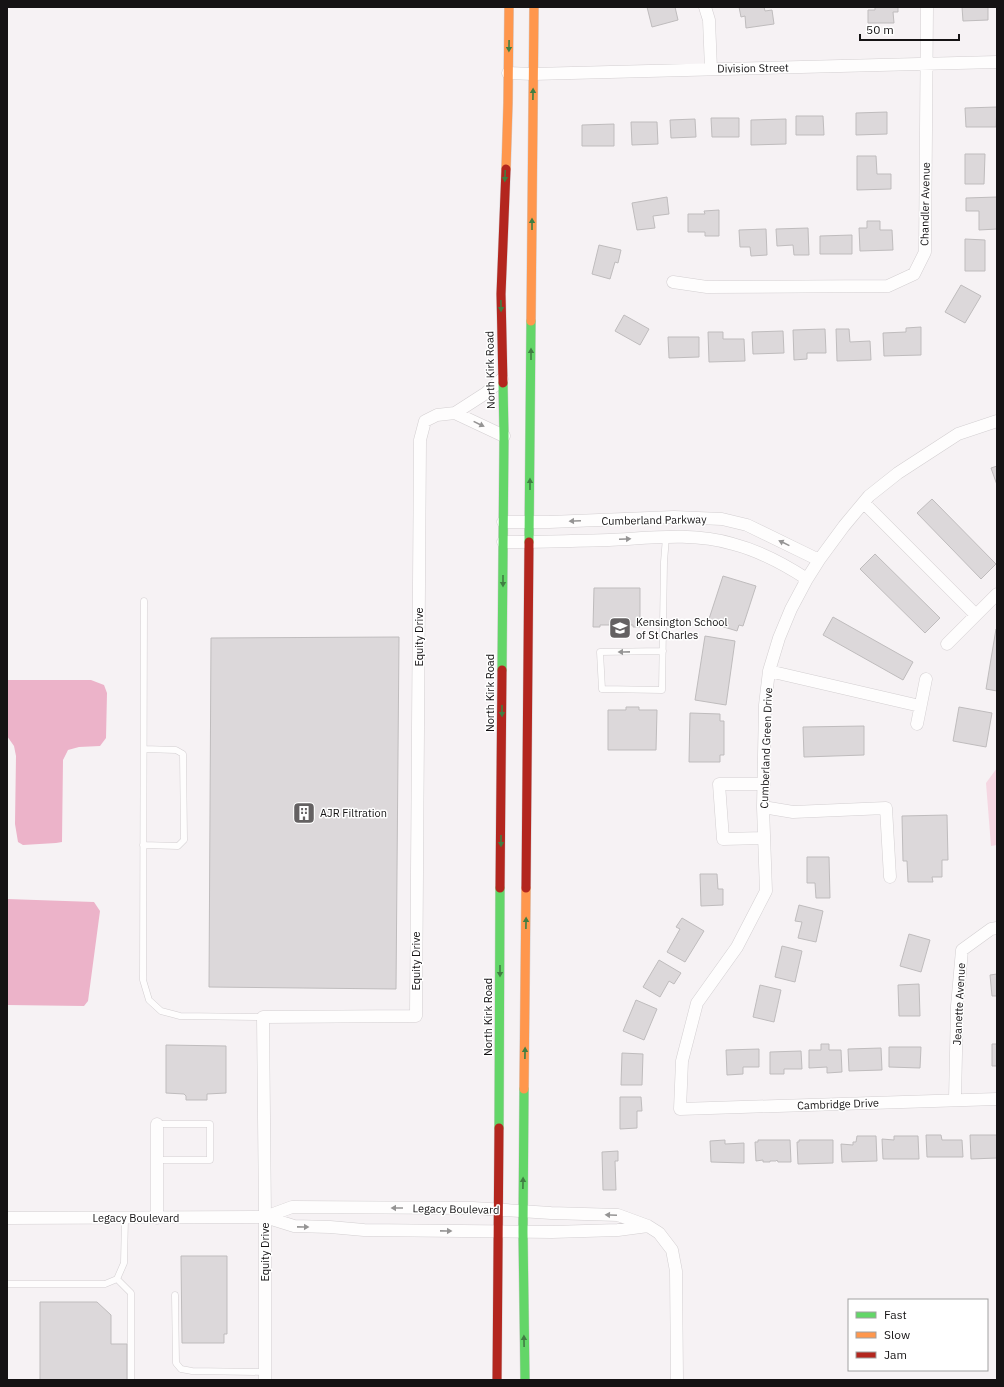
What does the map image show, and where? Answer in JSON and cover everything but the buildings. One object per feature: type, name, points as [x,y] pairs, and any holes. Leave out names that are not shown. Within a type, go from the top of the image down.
[{"type":"main road","name":"North Kirk Road","points":[[497,1380],[504,436],[501,294],[509,7]]},
{"type":"main road","points":[[525,1380],[523,1211],[534,7]]},
{"type":"street","points":[[705,7],[709,20],[710,69]]},
{"type":"street","name":"Chandler Avenue","points":[[673,282],[707,287],[888,286],[914,274],[925,252],[927,7]]},
{"type":"street","name":"Division Street","points":[[508,74],[997,62]]},
{"type":"street","name":"Equity Drive","points":[[265,1376],[263,1017],[416,1016],[420,440],[425,421],[437,415],[455,413],[486,393],[502,379]]},
{"type":"street","points":[[455,413],[504,436]]},
{"type":"street","name":"Cumberland Green Drive","points":[[680,1109],[682,1061],[697,1003],[737,946],[766,891],[763,807],[765,705],[769,671],[779,638],[791,609],[819,560],[844,526],[869,496],[898,473],[958,434],[997,421]]},
{"type":"street","points":[[864,503],[976,615]]},
{"type":"street","name":"Cumberland Parkway","points":[[503,522],[530,523],[674,517],[722,519],[747,525],[819,560]]},
{"type":"street","name":"Cumberland Parkway","points":[[503,542],[699,537],[733,543],[759,553],[785,565],[807,579]]},
{"type":"street","points":[[947,644],[997,594]]},
{"type":"street","points":[[769,671],[920,706]]},
{"type":"street","points":[[917,724],[926,679]]},
{"type":"street","points":[[764,784],[719,784],[723,839],[764,838]]},
{"type":"street","points":[[763,807],[793,812],[886,808],[890,877]]},
{"type":"street","name":"Jeanette Avenue","points":[[954,1100],[957,1006],[962,950],[991,929],[997,928]]},
{"type":"street","name":"Cambridge Drive","points":[[680,1109],[997,1099]]},
{"type":"street","points":[[157,1124],[157,1218]]},
{"type":"street","name":"Legacy Boulevard","points":[[265,1217],[292,1207],[473,1208],[618,1215],[648,1226],[659,1233],[672,1250],[676,1270],[677,1380]]},
{"type":"street","name":"Legacy Boulevard","points":[[7,1218],[265,1217],[294,1226],[364,1230],[499,1232],[618,1230],[648,1226]]},
{"type":"lane","points":[[663,651],[600,652],[602,689],[662,690],[663,651],[664,562],[666,537]]},
{"type":"lane","points":[[144,600],[143,980],[149,1000],[161,1011],[180,1016],[263,1017]]},
{"type":"lane","points":[[143,845],[178,846],[184,840],[183,754],[176,750],[144,749]]},
{"type":"lane","points":[[157,1124],[210,1124],[210,1160],[157,1160]]},
{"type":"lane","points":[[7,1284],[105,1284],[117,1279],[124,1263],[125,1218]]},
{"type":"lane","points":[[117,1279],[131,1293],[131,1379]]},
{"type":"lane","points":[[175,1295],[176,1363],[181,1369],[265,1376]]},
{"type":"shaded area","points":[[7,680],[91,680],[104,685],[107,693],[106,738],[100,746],[79,747],[68,750],[63,760],[62,842],[23,845],[18,842],[15,824],[16,756],[14,746],[7,736]]},
{"type":"shaded area","points":[[997,768],[997,845],[991,846],[986,783]]},
{"type":"shaded area","points":[[7,899],[94,902],[100,911],[88,1001],[84,1006],[7,1005]]},
{"type":"traffic: fast","points":[[529,542],[531,321]]},
{"type":"traffic: fast","points":[[502,670],[503,383]]},
{"type":"traffic: fast","points":[[499,1128],[500,888]]},
{"type":"traffic: fast","points":[[524,1089],[523,1232],[525,1380]]},
{"type":"traffic: slow","points":[[506,169],[509,7]]},
{"type":"traffic: slow","points":[[531,321],[534,7]]},
{"type":"traffic: slow","points":[[524,1089],[526,888]]},
{"type":"traffic: jam","points":[[503,383],[501,294],[506,169]]},
{"type":"traffic: jam","points":[[526,888],[529,542]]},
{"type":"traffic: jam","points":[[500,888],[502,670]]},
{"type":"traffic: jam","points":[[497,1380],[499,1128]]},
{"type":"place","name":"Kensington School of St Charles","points":[[620,628]]},
{"type":"place","name":"AJR Filtration","points":[[304,813]]}]
